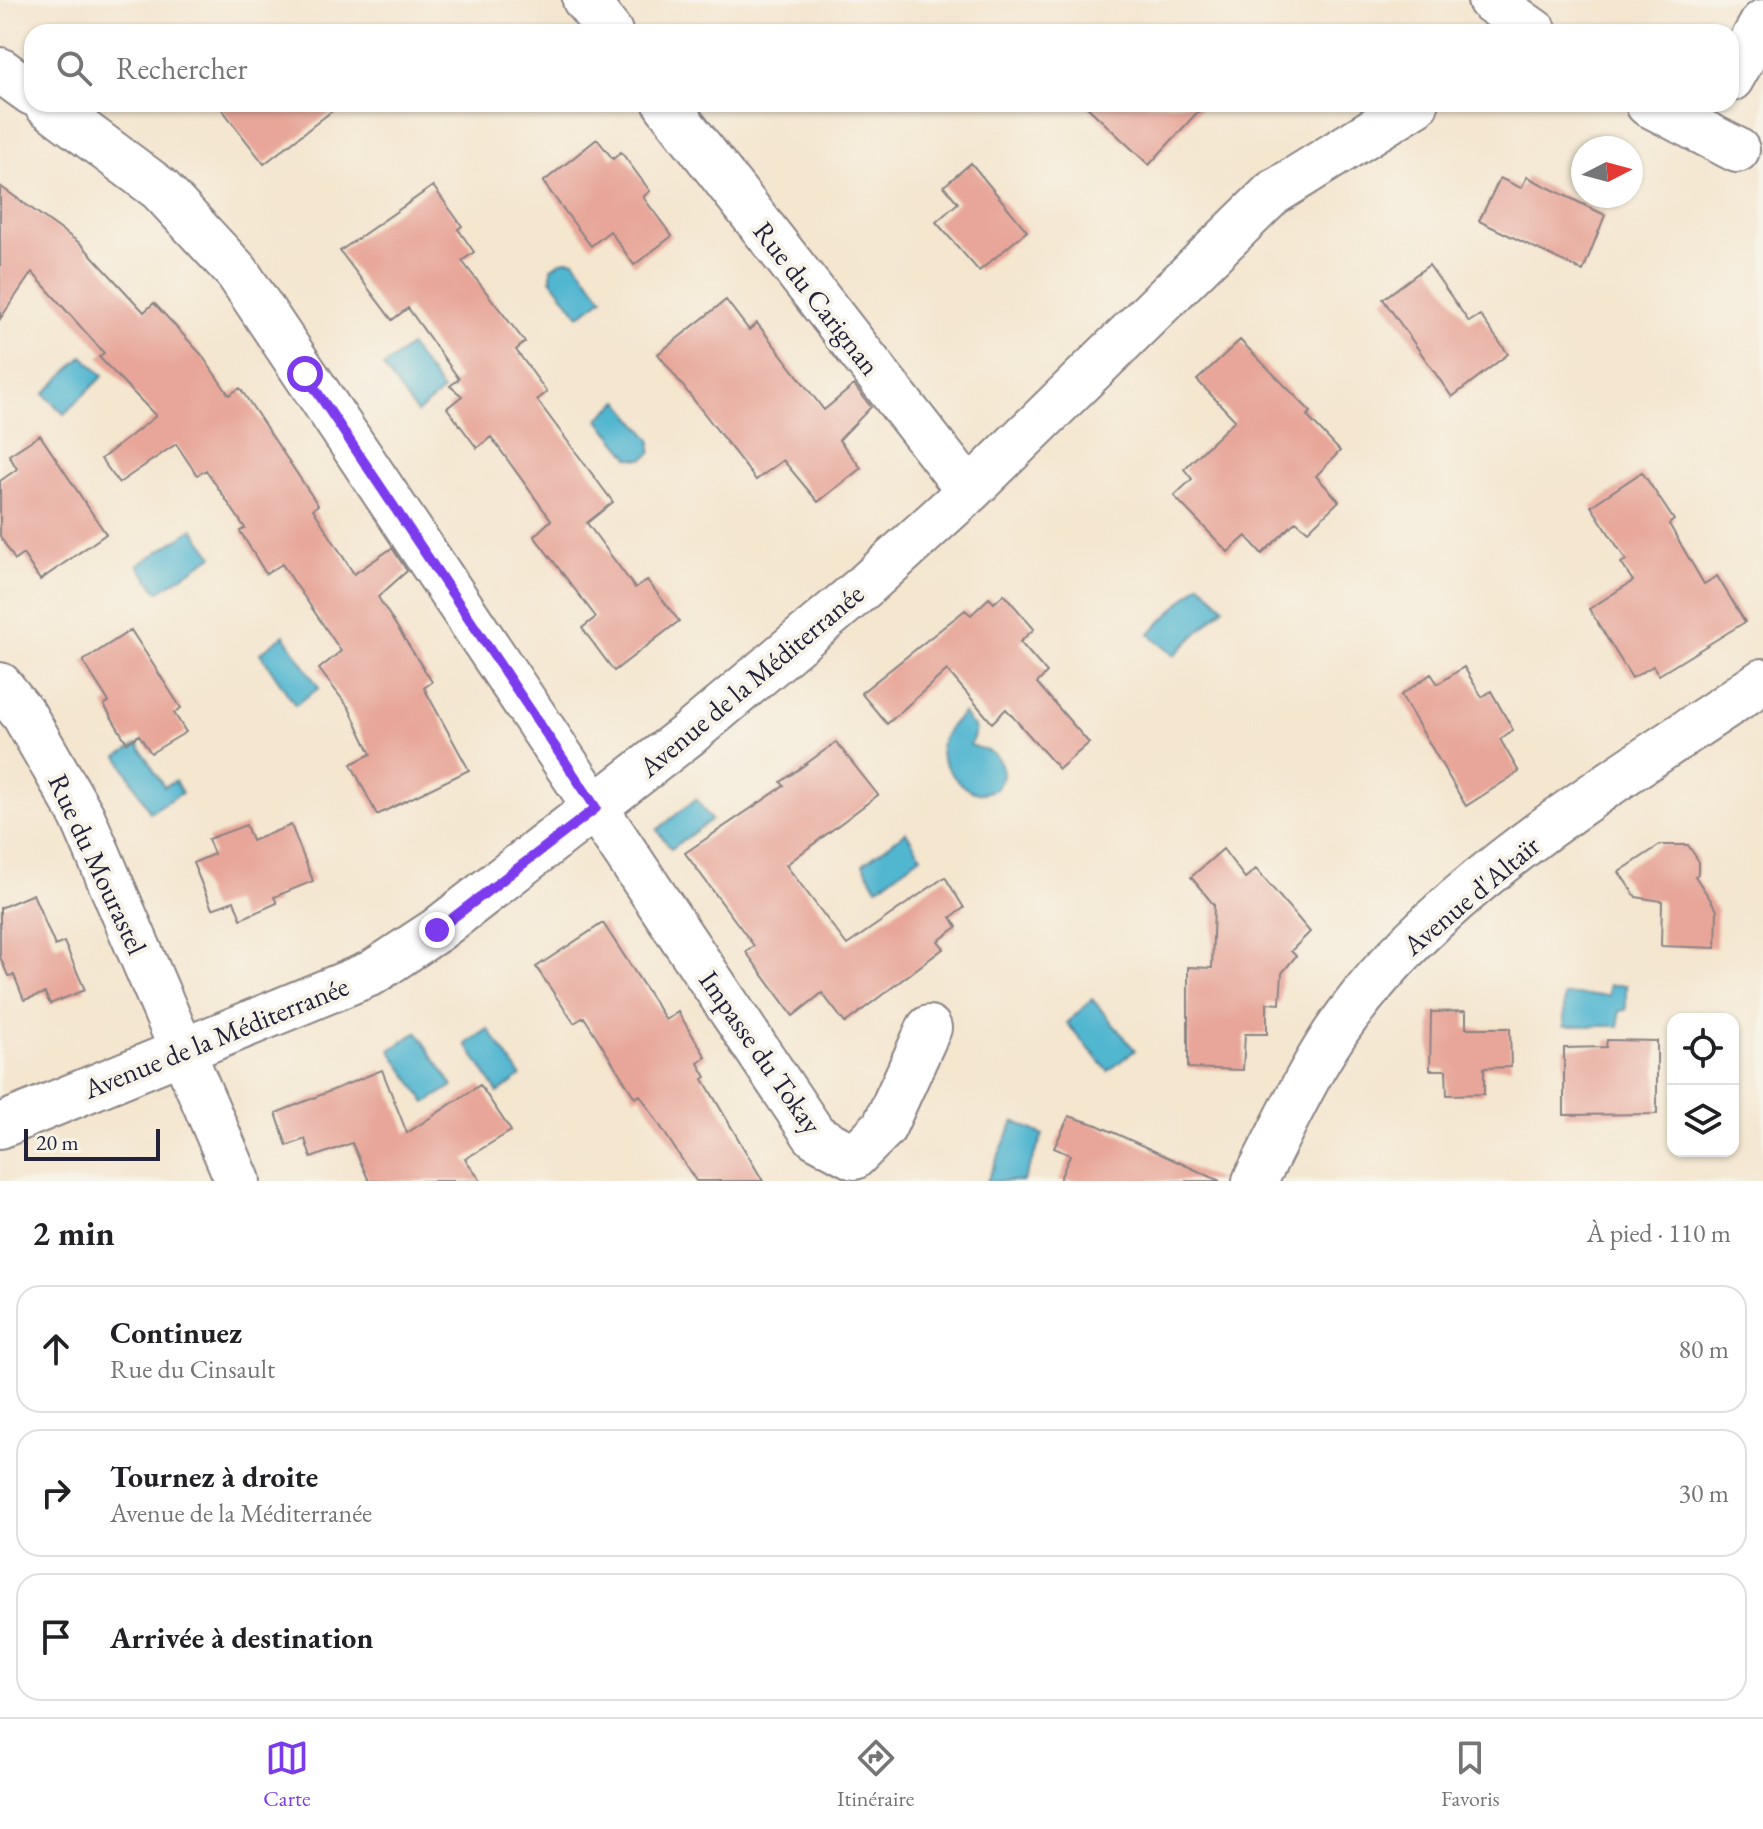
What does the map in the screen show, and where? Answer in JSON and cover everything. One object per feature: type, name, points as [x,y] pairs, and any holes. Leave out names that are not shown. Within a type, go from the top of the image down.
[{"type":"street","points":[[585,0],[604,24]]},
{"type":"street","points":[[1490,0],[1522,24]]},
{"type":"street","points":[[1739,65],[1763,22]]},
{"type":"street","points":[[0,70],[24,87]]},
{"type":"street","points":[[57,112],[160,189],[237,272],[596,808]]},
{"type":"street","name":"Rue du Carignan","points":[[672,112],[969,491]]},
{"type":"street","name":"Avenue de la Méditerranée","points":[[0,1126],[372,973],[437,930],[596,808],[866,585],[969,491],[1273,193],[1403,112]]},
{"type":"street","points":[[1671,112],[1719,129]]},
{"type":"street","name":"Avenue d'Altaïr","points":[[1255,1181],[1308,1080],[1347,1016],[1394,961],[1468,891],[1573,811],[1763,681]]},
{"type":"street","name":"Rue du Mourastel","points":[[0,685],[24,715],[82,816],[238,1181]]},
{"type":"street","name":"Impasse du Tokay","points":[[596,808],[815,1136],[854,1157],[884,1127],[929,1028]]},
{"type":"water","points":[[564,260],[574,260],[603,298],[579,316],[551,279],[551,268]]},
{"type":"water","points":[[410,346],[443,391],[417,413],[383,367]]},
{"type":"water","points":[[83,356],[103,376],[64,414],[44,394]]},
{"type":"water","points":[[619,401],[651,440],[651,453],[643,459],[630,458],[598,419]]},
{"type":"water","points":[[193,529],[213,556],[158,592],[138,565]]},
{"type":"water","points":[[1200,583],[1224,607],[1174,656],[1149,634]]},
{"type":"water","points":[[284,635],[319,688],[295,705],[260,653]]},
{"type":"water","points":[[963,713],[976,730],[970,745],[989,752],[1001,763],[1003,777],[996,789],[982,793],[971,791],[958,781],[943,759],[942,740]]},
{"type":"water","points":[[138,744],[164,787],[175,781],[182,793],[150,812],[118,756]]},
{"type":"water","points":[[696,799],[711,820],[671,849],[657,830]]},
{"type":"water","points":[[906,832],[921,856],[877,888],[863,864]]},
{"type":"water","points":[[1609,985],[1626,985],[1626,1010],[1619,1011],[1619,1026],[1564,1026],[1564,995],[1609,995]]},
{"type":"water","points":[[1092,999],[1135,1050],[1108,1071],[1067,1023]]},
{"type":"water","points":[[488,1029],[521,1076],[498,1093],[466,1044]]},
{"type":"water","points":[[417,1032],[453,1086],[426,1103],[390,1050]]},
{"type":"water","points":[[1014,1121],[1043,1135],[1023,1181],[987,1181]]},
{"type":"building","points":[[224,112],[331,112],[264,164]]},
{"type":"building","points":[[1093,112],[1198,112],[1149,165]]},
{"type":"building","points":[[597,139],[613,159],[621,152],[650,191],[643,197],[672,236],[634,265],[610,231],[591,246],[543,182]]},
{"type":"building","points":[[971,163],[1027,231],[979,271],[936,222],[958,203],[944,186]]},
{"type":"building","points":[[1527,177],[1571,198],[1571,208],[1591,208],[1605,215],[1583,271],[1479,221],[1500,178],[1521,188]]},
{"type":"building","points":[[0,186],[81,244],[144,312],[154,303],[201,354],[229,395],[240,388],[318,505],[313,509],[354,574],[392,548],[407,571],[378,597],[432,682],[424,688],[469,770],[377,815],[351,764],[371,754],[349,708],[319,669],[341,651],[282,564],[266,574],[240,531],[245,528],[206,470],[197,475],[176,444],[119,483],[101,459],[156,416],[99,357],[104,353],[32,272],[0,319]]},
{"type":"building","points":[[433,186],[462,226],[458,229],[474,252],[462,261],[525,342],[516,350],[547,392],[537,400],[613,502],[587,523],[635,588],[647,580],[679,621],[614,671],[582,628],[596,617],[534,536],[551,520],[491,437],[477,448],[447,408],[462,396],[450,386],[459,379],[408,308],[392,320],[340,251]]},
{"type":"building","points":[[1429,265],[1469,322],[1480,315],[1508,354],[1452,397],[1383,299]]},
{"type":"building","points":[[726,300],[749,330],[757,323],[824,410],[854,385],[871,407],[839,440],[861,468],[818,502],[783,460],[756,480],[658,354]]},
{"type":"building","points":[[1240,340],[1311,412],[1307,416],[1340,451],[1316,476],[1339,501],[1308,531],[1296,521],[1262,554],[1246,536],[1228,552],[1174,496],[1192,479],[1184,469],[1235,420],[1197,380]]},
{"type":"building","points":[[40,435],[106,534],[40,580],[23,554],[15,560],[0,536],[0,481],[17,469],[9,455]]},
{"type":"building","points":[[1642,472],[1674,520],[1669,524],[1704,584],[1717,576],[1745,622],[1659,675],[1653,666],[1632,678],[1589,609],[1633,581],[1621,563],[1626,560],[1591,506]]},
{"type":"building","points":[[1004,594],[1034,629],[1020,642],[1047,673],[1037,683],[1089,743],[1059,769],[1006,709],[992,723],[947,670],[887,724],[861,693],[965,610],[971,615],[989,598],[994,603]]},
{"type":"building","points":[[131,630],[181,708],[174,713],[186,732],[151,753],[139,735],[127,743],[104,705],[109,702],[83,661]]},
{"type":"building","points":[[1464,667],[1482,697],[1491,691],[1513,730],[1500,739],[1519,772],[1466,806],[1401,695],[1431,674],[1438,684]]},
{"type":"building","points":[[836,742],[878,795],[786,865],[847,945],[945,877],[964,908],[951,917],[957,927],[938,941],[944,948],[845,1023],[822,993],[793,1016],[746,952],[754,946],[685,853],[784,786],[781,782]]},
{"type":"building","points":[[246,825],[252,841],[291,825],[313,881],[274,897],[277,903],[241,919],[234,901],[212,909],[193,863],[214,854],[208,839]]},
{"type":"building","points":[[1660,845],[1688,845],[1698,860],[1698,874],[1695,876],[1717,910],[1716,948],[1661,946],[1662,901],[1636,897],[1619,872]]},
{"type":"building","points":[[1223,849],[1245,878],[1256,869],[1310,932],[1291,951],[1296,956],[1282,973],[1280,1004],[1267,1003],[1267,1034],[1245,1034],[1243,1070],[1188,1068],[1188,967],[1212,968],[1214,905],[1191,877]]},
{"type":"building","points":[[33,894],[55,946],[64,942],[85,990],[50,1004],[45,993],[24,1000],[14,975],[8,976],[0,957],[0,908]]},
{"type":"building","points":[[603,923],[666,1020],[678,1012],[706,1057],[698,1063],[706,1077],[703,1079],[763,1181],[696,1181],[640,1095],[635,1098],[584,1017],[574,1023],[536,967]]},
{"type":"building","points":[[1466,1011],[1466,1028],[1510,1028],[1511,1067],[1484,1068],[1484,1094],[1447,1095],[1446,1070],[1430,1070],[1431,1012]]},
{"type":"building","points":[[1607,1040],[1657,1041],[1657,1114],[1564,1115],[1564,1048],[1606,1047]]},
{"type":"building","points":[[382,1070],[407,1133],[480,1085],[511,1131],[465,1159],[481,1181],[369,1181],[352,1143],[311,1158],[305,1139],[287,1146],[276,1113]]},
{"type":"building","points":[[1069,1116],[1097,1125],[1220,1181],[1059,1181],[1070,1155],[1054,1148]]},
{"type":"route","points":[[305,374],[596,808],[437,930]]}]
